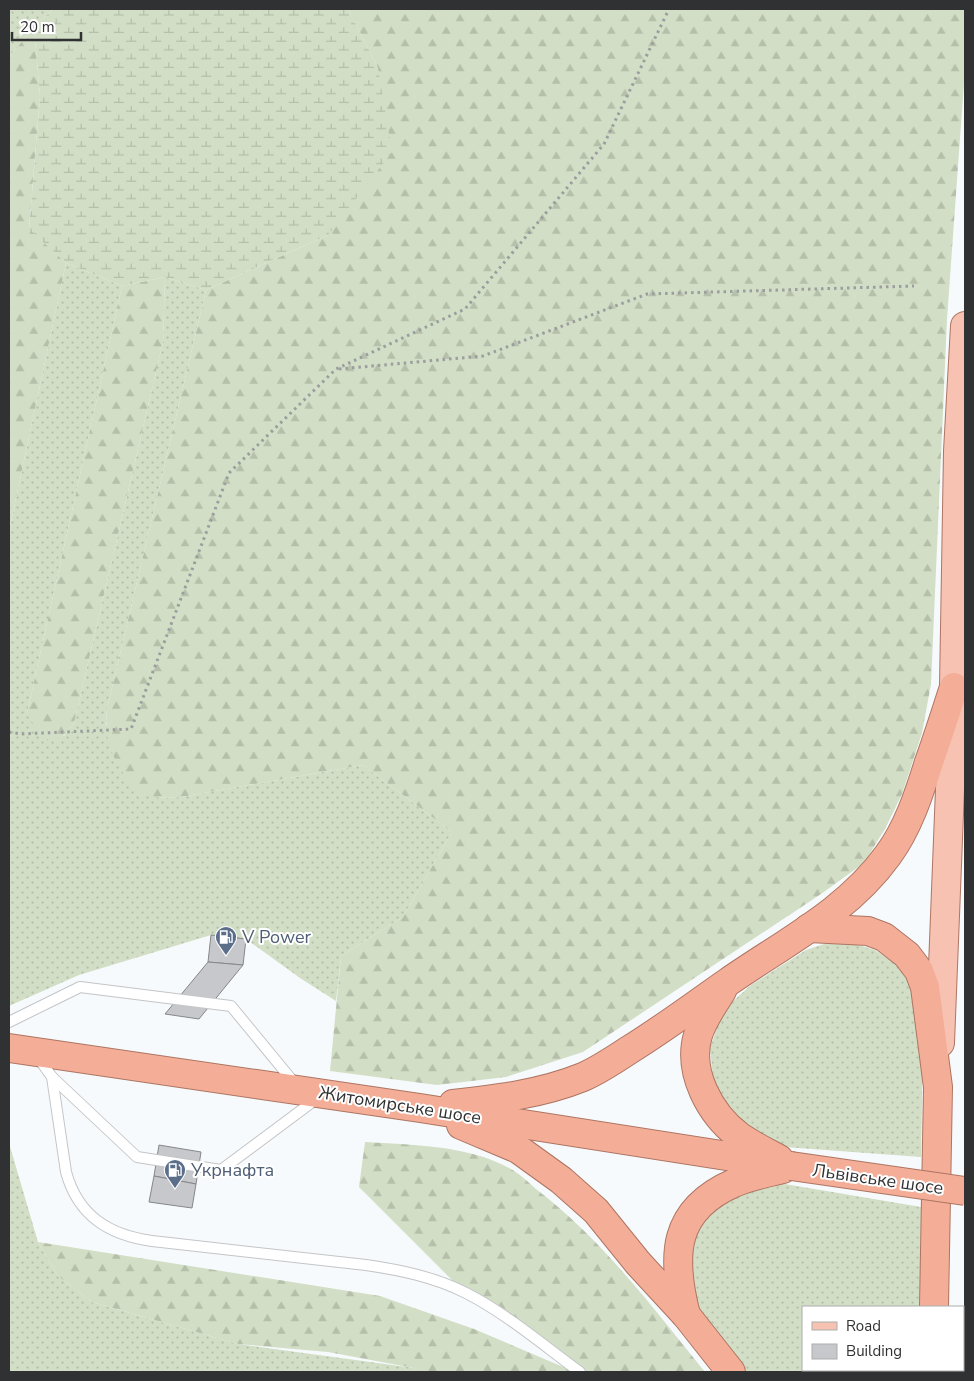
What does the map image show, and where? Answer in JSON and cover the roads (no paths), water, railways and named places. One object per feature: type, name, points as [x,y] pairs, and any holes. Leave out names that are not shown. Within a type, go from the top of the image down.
[{"type":"highway","points":[[420,1108],[511,1097],[560,1085],[584,1076],[667,1026],[841,905],[871,876],[889,855],[917,800],[954,686]]},
{"type":"highway","points":[[809,928],[868,931],[884,937],[907,955],[919,971],[925,987],[938,1087],[934,1306]]},
{"type":"highway","points":[[728,982],[706,1018],[698,1036],[697,1077],[705,1096],[715,1111],[739,1135],[791,1166]]},
{"type":"highway","name":"Житомирське шосе","points":[[21,1050],[420,1108],[791,1166]]},
{"type":"highway","points":[[420,1108],[518,1149],[561,1180],[596,1211],[638,1263],[686,1315],[731,1372]]},
{"type":"highway","points":[[686,1315],[679,1288],[677,1264],[680,1237],[688,1218],[698,1206],[735,1182],[791,1166]]},
{"type":"highway","name":"Львівське шосе","points":[[791,1166],[965,1191]]},
{"type":"main road","points":[[938,1087],[954,686],[958,451],[965,326]]},
{"type":"lane","points":[[9,1022],[80,987],[231,1006],[312,1092],[221,1170],[137,1157],[21,1050]]},
{"type":"lane","points":[[52,1077],[66,1172],[70,1187],[87,1211],[98,1222],[114,1232],[134,1239],[401,1270],[464,1292],[492,1307],[580,1372]]},
{"type":"place","name":"V Power","points":[[226,956]]},
{"type":"place","name":"Укрнафта","points":[[175,1189]]}]
